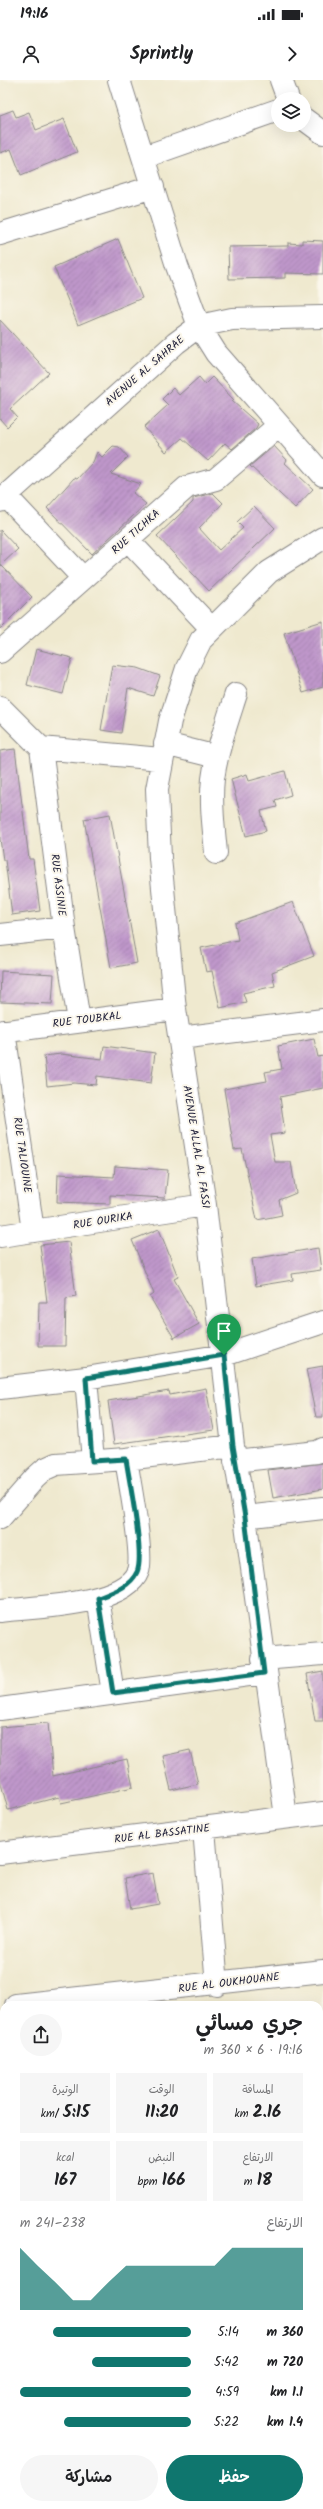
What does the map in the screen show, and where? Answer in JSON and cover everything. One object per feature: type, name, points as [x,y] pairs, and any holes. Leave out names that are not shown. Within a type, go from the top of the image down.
[{"type":"street","points":[[120,80],[177,266],[199,326],[216,354],[323,475]]},
{"type":"street","points":[[281,80],[285,92]]},
{"type":"street","points":[[144,157],[271,112]]},
{"type":"street","points":[[311,124],[323,132]]},
{"type":"street","points":[[0,234],[153,187]]},
{"type":"street","name":"AVENUE AL SAHRAE","points":[[3,498],[176,343],[199,326],[232,319],[323,317]]},
{"type":"street","name":"RUE TICHKA","points":[[0,652],[187,487],[216,479],[279,425]]},
{"type":"street","points":[[3,498],[83,578]]},
{"type":"street","name":"AVENUE ALLAL AL FASSI","points":[[286,1817],[264,1666],[245,1517],[234,1454],[224,1355],[205,1205],[175,1009],[160,858],[157,789],[163,751],[187,668],[201,640],[269,572],[323,538]]},
{"type":"street","points":[[128,540],[212,628]]},
{"type":"street","points":[[216,853],[213,800],[217,756],[236,694]]},
{"type":"street","points":[[0,707],[41,748],[163,751],[217,756]]},
{"type":"street","name":"RUE ASSINIE","points":[[41,748],[64,928],[79,1021]]},
{"type":"street","points":[[0,935],[64,928]]},
{"type":"street","name":"RUE TOUBKAL","points":[[2,1031],[175,1009]]},
{"type":"street","points":[[180,1038],[323,1020]]},
{"type":"street","name":"RUE TALIOUINE","points":[[2,1031],[33,1232]]},
{"type":"street","name":"RUE OURIKA","points":[[0,1236],[205,1205]]},
{"type":"street","points":[[0,1388],[86,1378],[224,1355],[323,1322]]},
{"type":"street","points":[[86,1378],[92,1461]]},
{"type":"street","points":[[0,1518],[45,1469],[56,1464],[234,1454],[317,1452],[323,1449]]},
{"type":"street","points":[[0,1611],[98,1598],[124,1588],[138,1570],[138,1546],[126,1459]]},
{"type":"street","points":[[245,1517],[323,1508]]},
{"type":"street","points":[[98,1598],[113,1693]]},
{"type":"street","points":[[0,1709],[113,1693],[323,1654]]},
{"type":"street","name":"RUE AL BASSATINE","points":[[0,1853],[204,1829],[286,1817],[323,1814]]},
{"type":"street","points":[[204,1829],[217,1985]]},
{"type":"street","name":"RUE AL OUKHOUANE","points":[[56,2001],[217,1985],[323,1971]]},
{"type":"building","points":[[13,110],[16,117],[29,112],[36,130],[64,119],[77,152],[21,175],[11,149],[0,153],[0,115]]},
{"type":"building","points":[[118,239],[142,298],[78,325],[54,267]]},
{"type":"building","points":[[302,240],[323,241],[323,274],[285,273],[285,278],[229,279],[228,247],[288,246],[288,243],[302,244]]},
{"type":"building","points":[[0,320],[49,373],[10,409],[17,417],[7,427],[0,419]]},
{"type":"building","points":[[199,377],[205,384],[212,377],[234,400],[232,401],[258,424],[256,428],[232,449],[225,443],[208,461],[182,438],[166,452],[144,427],[168,405],[162,399],[173,388],[179,395]]},
{"type":"building","points":[[113,446],[119,447],[128,457],[111,474],[141,484],[133,493],[146,504],[92,554],[47,508],[74,478],[77,479],[93,462],[97,452],[102,457]]},
{"type":"building","points":[[274,446],[287,460],[285,463],[313,489],[295,508],[250,466]]},
{"type":"building","points":[[213,493],[223,503],[199,528],[219,550],[243,528],[237,522],[254,506],[275,528],[209,591],[157,536],[193,502],[193,498]]},
{"type":"building","points":[[0,530],[18,549],[1,565],[32,597],[0,629]]},
{"type":"building","points":[[323,621],[323,687],[303,693],[284,633]]},
{"type":"building","points":[[36,649],[72,658],[63,694],[27,685]]},
{"type":"building","points":[[112,665],[138,668],[160,676],[153,696],[128,688],[121,733],[101,730]]},
{"type":"building","points":[[15,749],[29,859],[33,859],[40,911],[12,915],[5,860],[3,860],[0,839],[0,751]]},
{"type":"building","points":[[285,771],[291,795],[275,800],[277,807],[261,811],[266,831],[246,836],[231,779],[247,774],[249,781]]},
{"type":"building","points":[[110,814],[137,963],[111,968],[84,819]]},
{"type":"building","points":[[293,902],[314,956],[272,972],[275,986],[243,993],[246,1002],[220,1008],[212,971],[206,972],[201,948],[238,940],[235,923]]},
{"type":"building","points":[[1,971],[54,974],[52,1004],[0,1002]]},
{"type":"building","points":[[314,1039],[318,1057],[323,1056],[323,1088],[280,1097],[285,1133],[270,1135],[275,1162],[291,1162],[296,1193],[279,1200],[282,1215],[257,1220],[242,1149],[234,1150],[224,1089],[267,1081],[265,1072],[282,1069],[278,1046]]},
{"type":"building","points":[[104,1046],[155,1053],[151,1083],[97,1076],[96,1085],[74,1083],[47,1086],[44,1056],[61,1054],[102,1059]]},
{"type":"building","points":[[115,1166],[168,1170],[165,1198],[110,1195],[110,1204],[57,1202],[58,1174],[114,1177]]},
{"type":"building","points":[[159,1229],[178,1277],[174,1279],[199,1324],[174,1338],[150,1297],[154,1294],[132,1240]]},
{"type":"building","points":[[69,1242],[76,1296],[66,1298],[65,1346],[38,1346],[39,1302],[47,1302],[40,1245]]},
{"type":"building","points":[[318,1248],[321,1270],[292,1274],[293,1280],[256,1286],[252,1259]]},
{"type":"building","points":[[323,1366],[323,1417],[316,1417],[306,1369]]},
{"type":"building","points":[[206,1388],[214,1430],[114,1444],[108,1401],[169,1391],[170,1395]]},
{"type":"building","points":[[323,1463],[323,1489],[273,1498],[268,1470]]},
{"type":"building","points":[[323,1671],[323,1721],[315,1721],[307,1674]]},
{"type":"building","points":[[48,1723],[53,1776],[127,1759],[133,1787],[61,1803],[59,1797],[8,1810],[0,1780],[0,1727]]},
{"type":"building","points":[[190,1750],[198,1784],[171,1790],[163,1756]]},
{"type":"building","points":[[153,1873],[158,1904],[130,1909],[125,1878]]},
{"type":"route","points":[[224,1355],[225,1380],[233,1446],[245,1517],[264,1673],[113,1693],[98,1598],[124,1588],[135,1576],[139,1563],[138,1546],[126,1459],[92,1461],[86,1378],[224,1355]]}]
